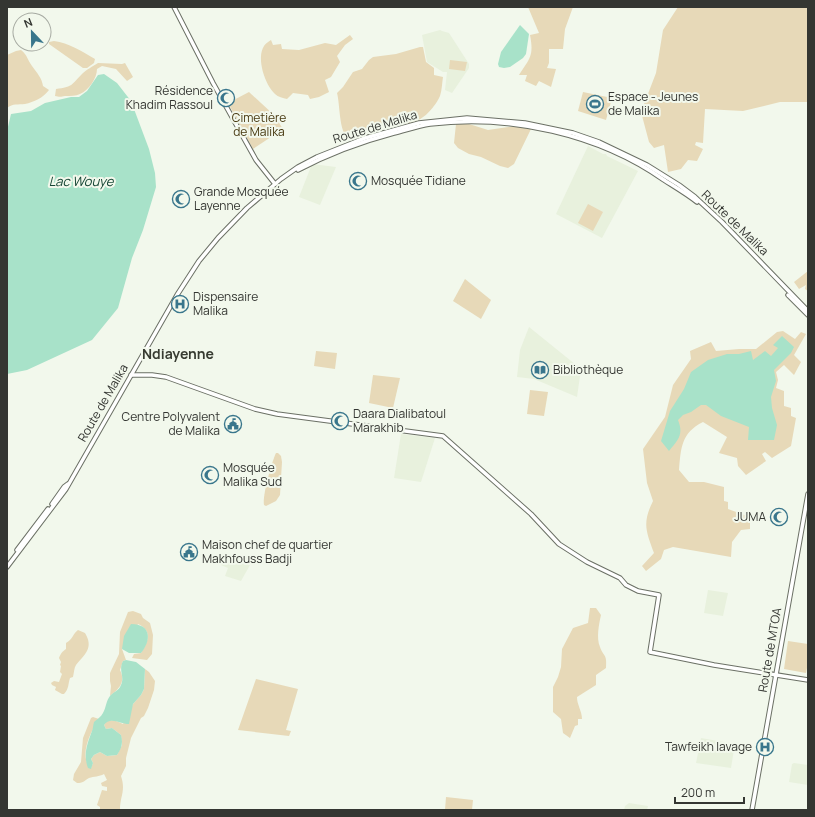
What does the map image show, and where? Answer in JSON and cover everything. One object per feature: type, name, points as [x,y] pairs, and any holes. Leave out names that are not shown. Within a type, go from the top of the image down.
[{"type":"main road","points":[[174,7],[256,160],[275,184]]},
{"type":"main road","name":"Route de Malika","points":[[7,566],[61,497],[177,295],[199,261],[218,238],[247,208],[275,184],[298,168],[317,157],[344,145],[365,138],[419,123],[467,118],[495,119],[525,123],[573,133],[599,142],[642,162],[686,191],[722,222],[808,311]]},
{"type":"main road","name":"Route de Malika","points":[[275,184],[318,159],[365,141],[420,126],[447,122],[490,122],[547,130],[610,150],[644,166],[699,204],[808,315]]},
{"type":"main road","points":[[131,375],[166,377],[255,409],[277,414],[443,436],[531,514],[559,544],[588,562],[620,578],[626,585],[638,591],[659,596],[650,652],[714,665],[808,680]]},
{"type":"main road","name":"Route de Malika","points":[[7,563],[64,487],[69,483]]},
{"type":"main road","name":"Route de MTOA","points":[[752,810],[808,494]]},
{"type":"shaded area","points":[[440,30],[449,33],[469,64],[469,68],[452,93],[445,90],[447,72],[443,72],[427,62],[422,35]]},
{"type":"shaded area","points":[[588,146],[638,171],[602,238],[556,214]]},
{"type":"shaded area","points":[[312,164],[336,167],[320,205],[299,197]]},
{"type":"shaded area","points":[[529,327],[581,369],[577,397],[534,379],[517,377],[520,350]]},
{"type":"shaded area","points":[[401,434],[435,438],[421,482],[394,478]]},
{"type":"shaded area","points":[[223,558],[250,565],[241,581],[225,576],[228,568],[221,565]]},
{"type":"shaded area","points":[[708,590],[728,593],[723,616],[704,613]]},
{"type":"shaded area","points":[[701,738],[735,744],[731,768],[696,763]]},
{"type":"shaded area","points":[[792,764],[808,765],[808,785],[789,782]]},
{"type":"shaded area","points":[[629,803],[648,806],[647,810],[624,810],[625,806]]},
{"type":"green space","points":[[528,7],[573,7],[565,29],[563,49],[549,49],[549,63],[547,68],[556,69],[551,87],[539,81],[536,86],[525,81],[527,75],[519,75],[530,56],[532,48],[530,35],[539,33]]},
{"type":"green space","points":[[678,7],[808,7],[808,102],[780,102],[743,111],[705,109],[703,143],[696,142],[695,145],[703,149],[697,161],[688,160],[681,169],[668,172],[664,145],[654,148],[649,142],[641,112],[656,73],[663,30]]},
{"type":"green space","points":[[350,35],[353,39],[345,45],[337,56],[340,62],[331,77],[325,80],[329,92],[319,97],[310,99],[308,95],[293,93],[287,99],[278,96],[271,90],[265,78],[261,64],[261,57],[264,46],[271,40],[273,45],[281,44],[282,49],[299,50],[325,43],[336,45]]},
{"type":"green space","points":[[52,41],[70,45],[80,50],[95,59],[94,63],[87,68],[83,68],[52,46]]},
{"type":"green space","points":[[423,47],[426,62],[434,68],[434,75],[443,77],[440,96],[430,111],[421,119],[411,123],[405,124],[401,120],[351,138],[347,137],[342,129],[337,93],[353,72],[362,69],[373,57],[396,54]]},
{"type":"green space","points":[[14,52],[23,52],[42,80],[43,86],[49,90],[35,101],[9,106],[7,108],[7,55]]},
{"type":"green space","points":[[450,60],[467,62],[465,71],[449,69]]},
{"type":"green space","points":[[98,63],[125,63],[133,77],[127,81],[116,69],[102,66],[97,69],[94,80],[83,92],[75,96],[55,96],[56,89],[71,85]]},
{"type":"green space","name":"Cimetière de Malika","points":[[249,92],[274,115],[283,129],[253,149],[228,103]]},
{"type":"green space","name":"Espace - Jeunes de Malika","points":[[583,92],[612,98],[606,120],[578,111]]},
{"type":"green space","points":[[456,124],[469,124],[488,130],[515,126],[531,129],[514,164],[508,168],[481,157],[469,154],[458,148],[454,143]]},
{"type":"green space","points":[[588,204],[603,212],[593,231],[578,223]]},
{"type":"green space","points":[[808,271],[808,291],[805,289],[806,285],[799,289],[794,282]]},
{"type":"green space","points":[[465,279],[491,300],[481,319],[453,301]]},
{"type":"green space","points":[[783,331],[795,339],[801,332],[806,334],[794,355],[801,362],[794,375],[784,365],[776,372],[778,380],[776,388],[784,391],[784,406],[791,408],[791,416],[796,418],[791,446],[772,458],[765,452],[762,454],[766,461],[746,475],[738,466],[737,458],[719,453],[727,437],[703,422],[696,426],[686,436],[680,455],[679,470],[689,482],[704,482],[724,487],[724,501],[728,502],[728,509],[750,517],[750,529],[741,530],[732,542],[731,557],[673,547],[664,550],[661,559],[646,571],[642,566],[654,553],[646,527],[647,515],[653,501],[647,483],[643,449],[665,417],[673,385],[691,359],[690,351],[711,342],[716,351],[756,349],[777,332]]},
{"type":"green space","points":[[316,351],[337,353],[335,369],[314,366]]},
{"type":"green space","points":[[373,375],[400,378],[393,408],[369,403]]},
{"type":"green space","points":[[530,390],[548,392],[544,416],[527,414]]},
{"type":"green space","points":[[276,453],[281,456],[282,462],[280,495],[276,501],[266,506],[264,505],[264,501],[266,487]]},
{"type":"green space","points":[[590,608],[596,608],[601,615],[598,639],[601,650],[606,658],[606,668],[596,675],[596,685],[577,697],[582,719],[578,719],[578,725],[575,726],[570,738],[563,733],[561,719],[553,712],[553,687],[561,667],[562,649],[573,628],[588,623]]},
{"type":"green space","points":[[133,611],[141,614],[143,618],[150,623],[153,635],[152,654],[147,660],[132,658],[134,654],[141,653],[146,645],[148,637],[146,630],[138,624],[122,649],[126,660],[123,661],[120,670],[122,674],[121,685],[110,696],[110,673],[119,654],[120,632],[128,612]]},
{"type":"green space","points":[[78,630],[85,633],[88,638],[88,647],[85,654],[75,666],[73,677],[70,678],[67,690],[64,694],[62,694],[55,690],[56,687],[51,683],[54,681],[59,682],[62,674],[60,672],[61,662],[59,658],[66,649],[66,643]]},
{"type":"green space","points":[[788,641],[808,644],[808,662],[806,673],[784,669]]},
{"type":"green space","points":[[145,669],[155,681],[154,690],[148,708],[131,738],[126,758],[126,766],[121,776],[123,790],[120,810],[100,810],[100,807],[97,805],[102,790],[107,791],[107,787],[102,786],[101,783],[107,780],[104,774],[89,778],[81,783],[77,783],[73,780],[74,774],[81,762],[83,738],[91,718],[93,717],[99,719],[87,744],[87,763],[91,768],[93,763],[91,759],[94,755],[100,752],[107,756],[117,755],[122,745],[121,735],[112,728],[106,729],[104,725],[110,720],[123,724],[133,704],[144,689]]},
{"type":"green space","points":[[256,679],[298,689],[286,730],[291,731],[289,736],[238,730]]},
{"type":"green space","points":[[446,797],[473,800],[472,810],[445,810]]},
{"type":"water","points":[[520,25],[529,34],[526,54],[523,58],[510,67],[499,67],[498,64],[501,52]]},
{"type":"water","name":"Lac Wouye","points":[[104,74],[117,83],[131,101],[149,149],[155,173],[156,187],[143,230],[132,258],[118,308],[92,340],[27,370],[7,374],[7,131],[11,114],[31,111],[45,103],[71,97],[79,97],[87,91],[98,75]]},
{"type":"water","points":[[782,336],[794,347],[791,353],[774,370],[776,381],[771,397],[772,408],[777,425],[774,440],[748,440],[749,427],[721,416],[706,405],[701,405],[691,412],[683,415],[678,420],[680,425],[680,434],[669,451],[661,441],[670,411],[684,389],[691,372],[708,360],[727,354],[739,354],[751,351],[753,360],[765,351],[771,356],[778,348],[773,345]]},
{"type":"water","points":[[131,624],[143,627],[148,634],[147,643],[141,653],[129,653],[122,649],[124,636]]},
{"type":"water","points":[[126,660],[136,662],[145,669],[144,689],[133,704],[129,724],[109,721],[104,725],[106,729],[112,728],[121,735],[122,745],[117,755],[107,756],[100,752],[94,755],[91,759],[93,763],[91,769],[88,768],[86,750],[94,722],[104,711],[110,696],[120,687],[122,682],[122,665],[123,661]]},
{"type":"place","name":"Résidence Khadim Rassoul","points":[[226,98]]},
{"type":"place","name":"Espace - Jeunes de Malika","points":[[595,104]]},
{"type":"place","name":"Mosquée Tidiane","points":[[358,181]]},
{"type":"place","name":"Grande Mosquée Layenne","points":[[181,199]]},
{"type":"place","name":"Dispensaire Malika","points":[[180,304]]},
{"type":"place","name":"Bibliothèque","points":[[540,370]]},
{"type":"place","name":"Daara Dialibatoul Marakhib","points":[[340,421]]},
{"type":"place","name":"Centre Polyvalent de Malika","points":[[233,424]]},
{"type":"place","name":"Mosquée Malika Sud","points":[[210,475]]},
{"type":"place","name":"JUMA","points":[[779,517]]},
{"type":"place","name":"Maison chef de quartier Makhfouss Badji","points":[[189,552]]},
{"type":"place","name":"Tawfeikh lavage","points":[[765,747]]},
{"type":"district","name":"Ndiayenne","points":[[178,354]]}]
